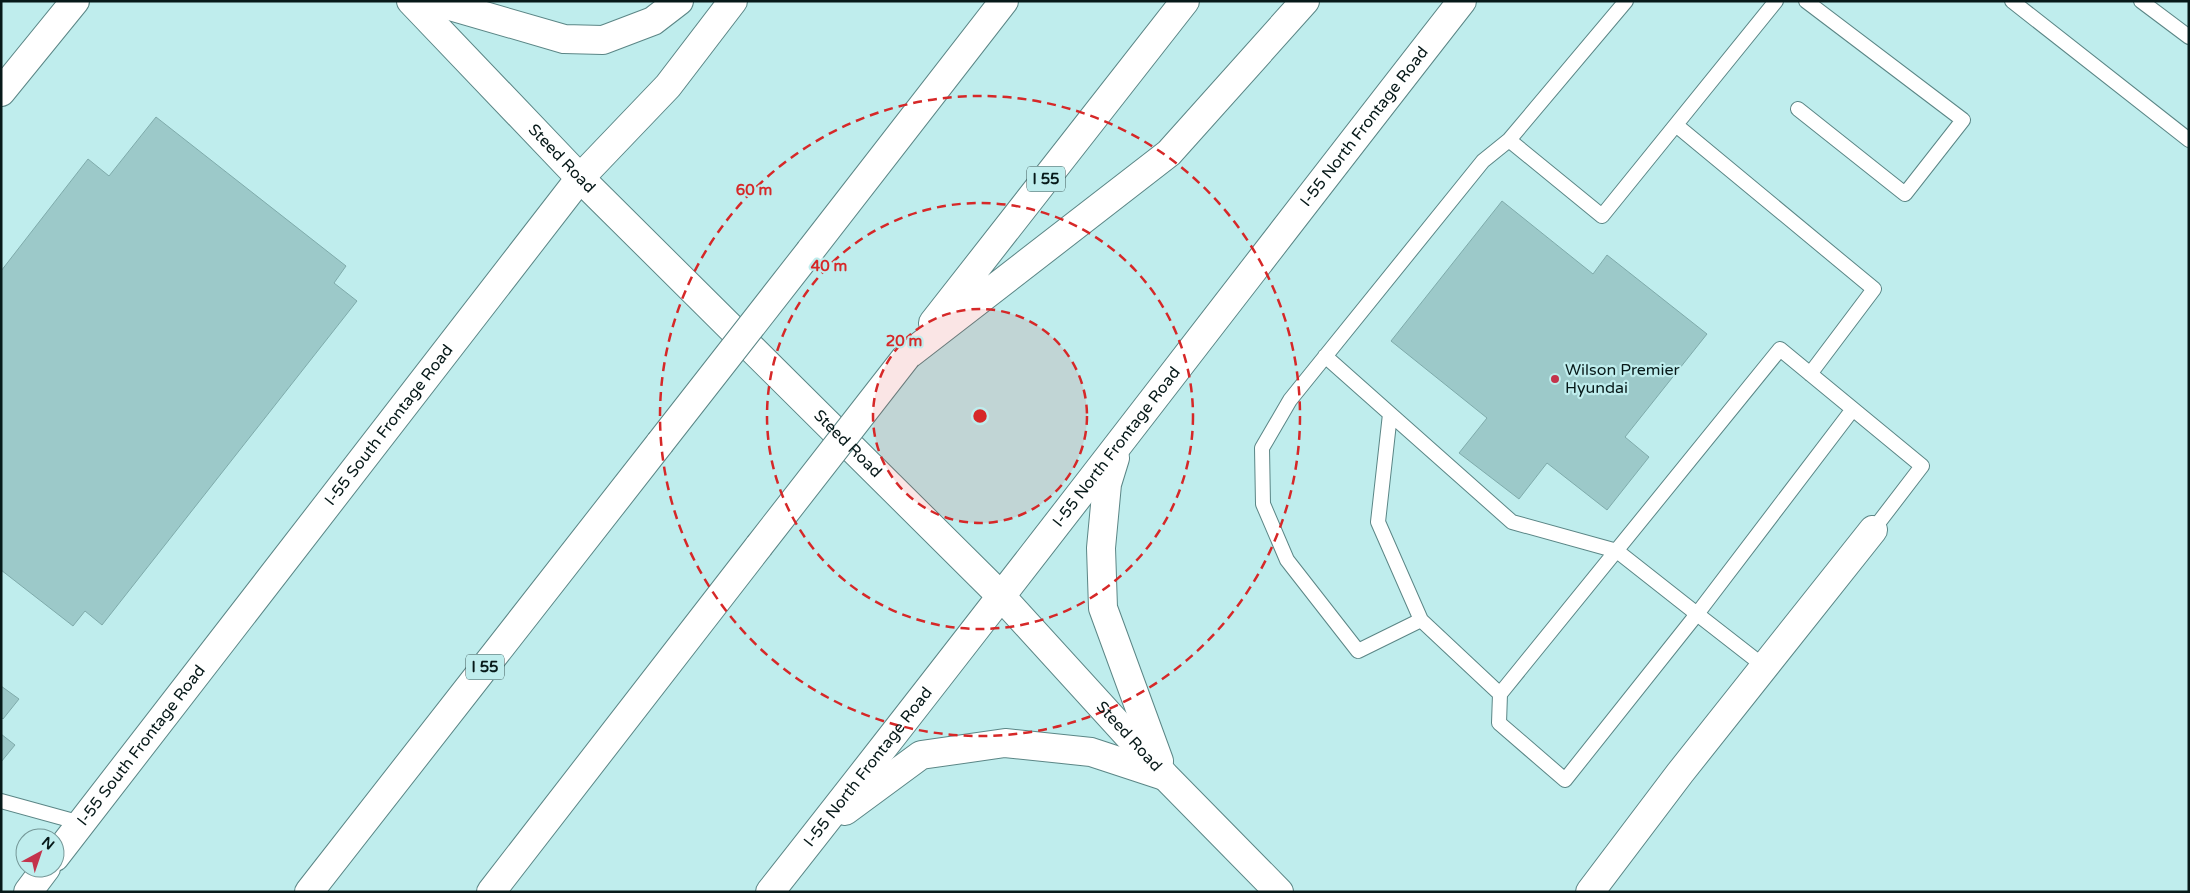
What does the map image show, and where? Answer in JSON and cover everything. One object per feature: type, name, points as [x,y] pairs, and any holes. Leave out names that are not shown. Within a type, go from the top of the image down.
[{"type":"main road","points":[[1,92],[75,1]]},
{"type":"main road","name":"Steed Road","points":[[410,1],[580,178],[1000,595],[1165,776],[1279,892]]},
{"type":"main road","points":[[433,1],[564,39],[603,40],[653,21],[679,1]]},
{"type":"main road","name":"I-55 South Frontage Road","points":[[65,844],[580,178],[668,86],[733,1]]},
{"type":"main road","name":"I 55","points":[[310,892],[1004,1]]},
{"type":"main road","name":"I 55","points":[[491,892],[1185,1]]},
{"type":"main road","points":[[907,356],[1169,153],[1305,1]]},
{"type":"main road","name":"I-55 North Frontage Road","points":[[770,892],[1000,595],[1119,446],[1462,1]]},
{"type":"main road","points":[[1119,446],[1107,484],[1101,548],[1103,608],[1165,776]]},
{"type":"main road","points":[[1590,892],[1680,773],[1874,530]]},
{"type":"main road","points":[[819,830],[921,755],[1005,743],[1091,752],[1165,776]]},
{"type":"main road","points":[[28,892],[38,878]]},
{"type":"lane","points":[[1420,620],[1358,651],[1287,560],[1263,504],[1262,448],[1290,400],[1483,161],[1510,140],[1626,1]]},
{"type":"lane","points":[[1510,140],[1602,216],[1776,1]]},
{"type":"lane","points":[[1798,109],[1905,194],[1963,120],[1806,1]]},
{"type":"lane","points":[[2012,1],[2189,140]]},
{"type":"lane","points":[[2141,1],[2189,37]]},
{"type":"lane","points":[[1676,125],[1874,288],[1810,374]]},
{"type":"lane","points":[[1853,409],[1697,614],[1565,780],[1499,723],[1500,694],[1780,349],[1810,374],[1853,409],[1922,466],[1874,530]]},
{"type":"lane","points":[[1325,356],[1512,522],[1617,552],[1765,667]]},
{"type":"lane","points":[[1390,414],[1378,522],[1420,620],[1500,694]]},
{"type":"lane","points":[[1,801],[81,823]]},
{"type":"building","points":[[156,117],[346,266],[334,283],[357,301],[102,625],[85,611],[73,626],[1,570],[1,271],[88,159],[109,176]]},
{"type":"building","name":"Wilson Premier Hyundai","points":[[1502,201],[1593,274],[1607,255],[1707,334],[1625,437],[1649,457],[1607,510],[1547,463],[1519,499],[1459,453],[1487,418],[1391,341]]},
{"type":"building","points":[[1,686],[19,699],[3,719],[1,717]]},
{"type":"building","points":[[1,734],[15,745],[1,762]]},
{"type":"place","name":"Wilson Premier Hyundai","points":[[1555,379]]}]
